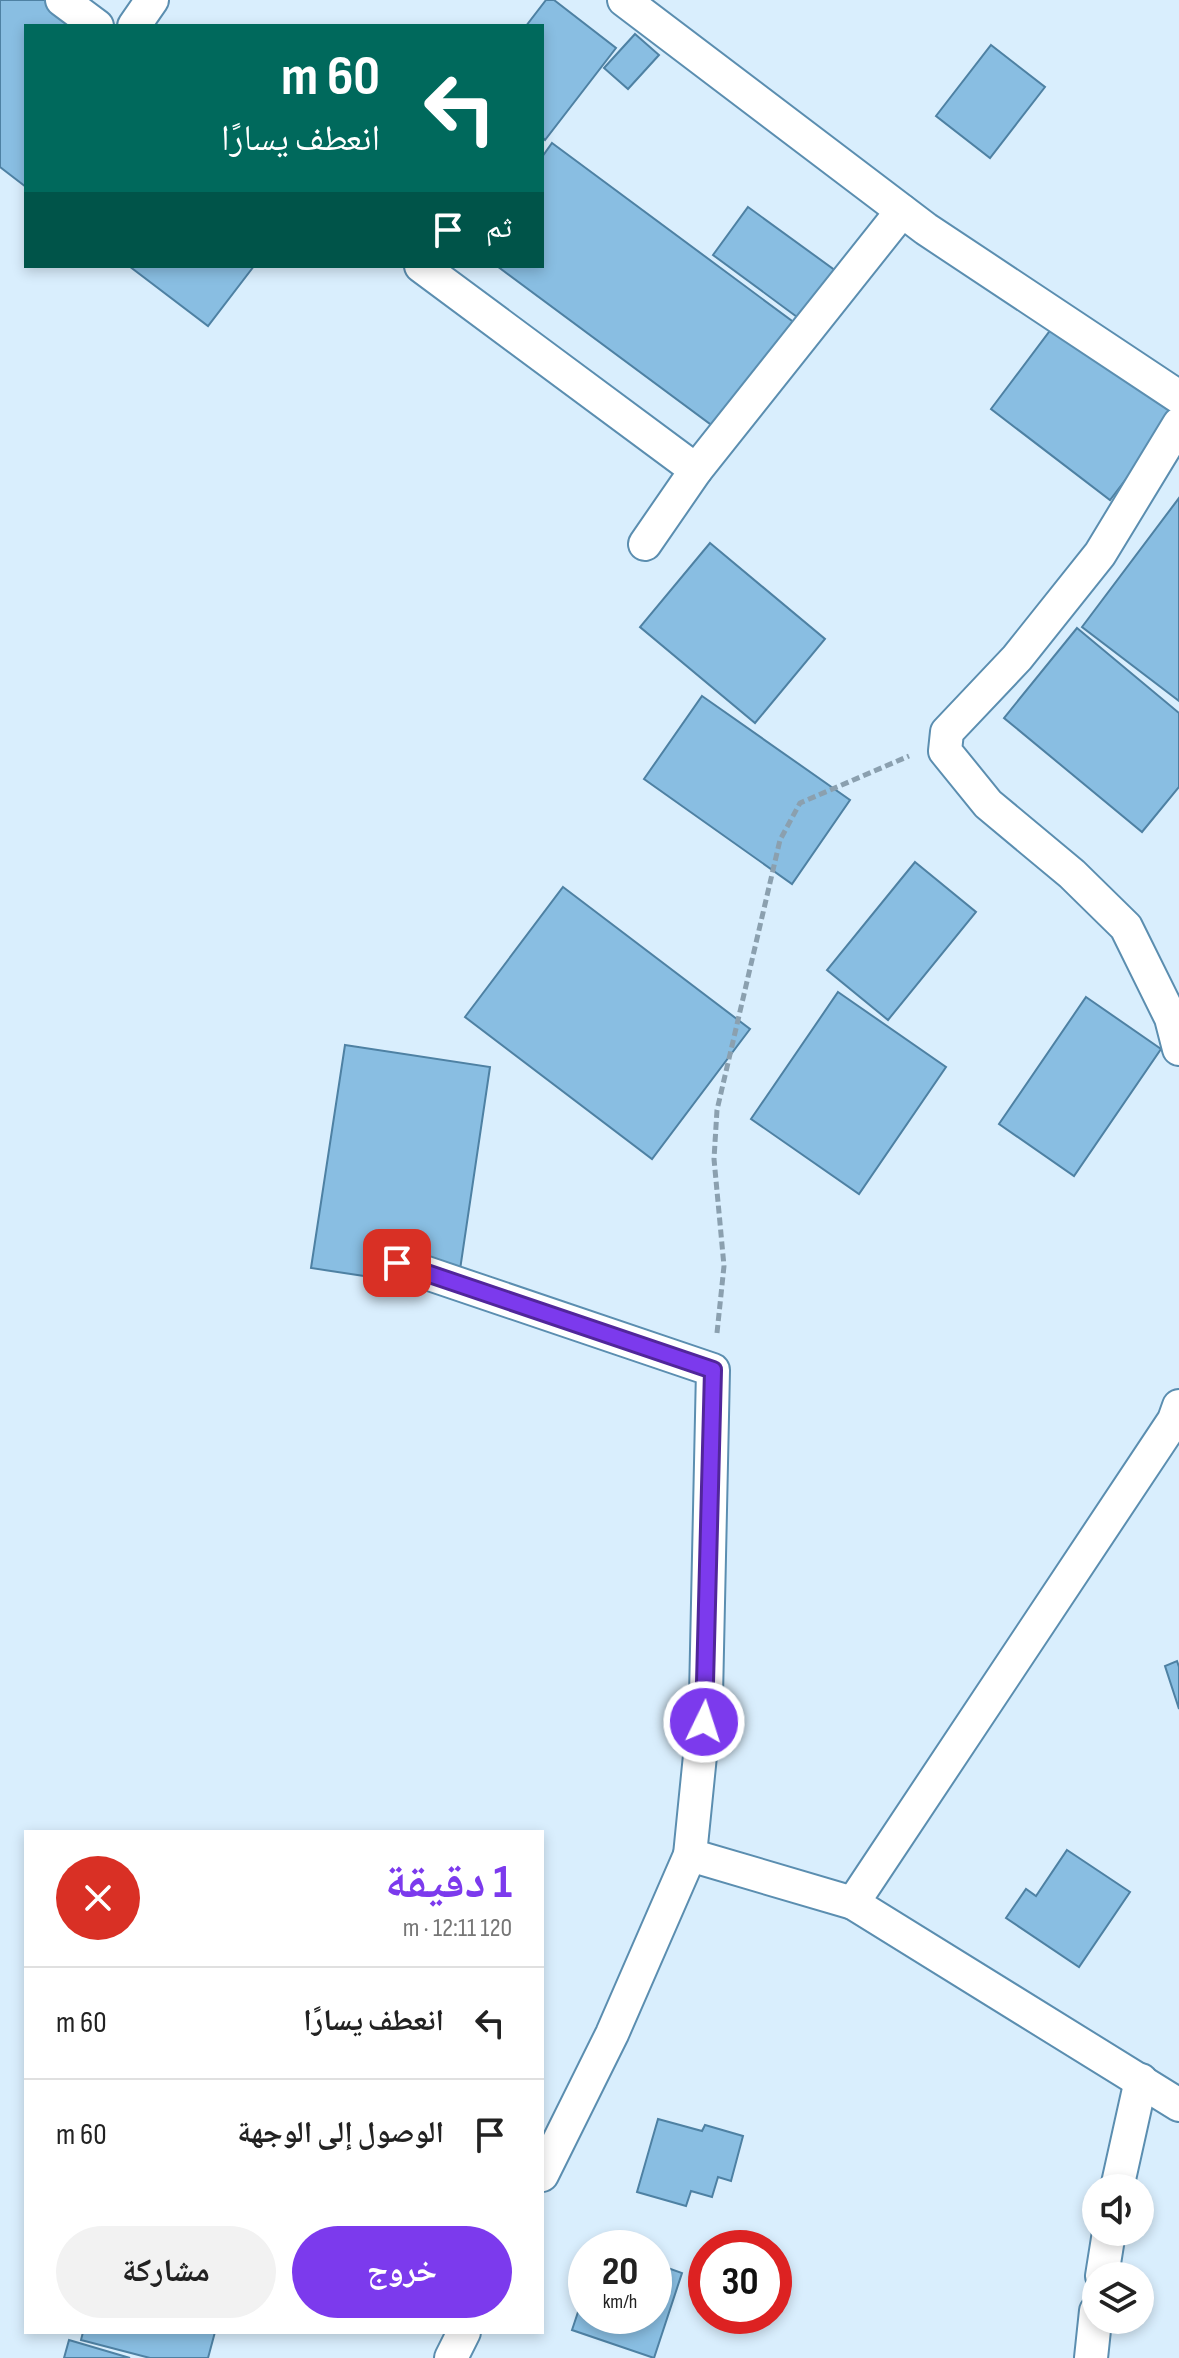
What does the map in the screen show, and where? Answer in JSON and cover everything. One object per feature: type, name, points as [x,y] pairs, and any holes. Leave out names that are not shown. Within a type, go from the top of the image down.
[{"type":"street","points":[[62,0],[94,24]]},
{"type":"street","points":[[135,24],[152,0]]},
{"type":"street","points":[[624,0],[902,211],[1179,397]]},
{"type":"street","points":[[645,544],[696,470],[902,211]]},
{"type":"street","points":[[424,268],[696,470]]},
{"type":"street","points":[[1179,424],[1100,554],[1017,658],[947,732],[944,741],[945,751],[988,804],[1072,874],[1126,927],[1171,1018],[1179,1049]]},
{"type":"street","points":[[397,1263],[713,1370],[706,1696],[690,1855],[612,2034],[544,2171]]},
{"type":"street","points":[[853,1903],[1174,1420],[1179,1406]]},
{"type":"street","points":[[690,1855],[853,1903],[1179,2105]]},
{"type":"street","points":[[1120,2174],[1141,2080]]},
{"type":"street","points":[[451,2358],[463,2334]]},
{"type":"street","points":[[1091,2358],[1094,2334]]},
{"type":"path","points":[[713,1370],[724,1266],[714,1159],[717,1110],[780,840],[800,803],[944,741]]},
{"type":"building","points":[[0,0],[47,0],[78,24],[24,24],[24,185],[0,167]]},
{"type":"building","points":[[546,0],[554,0],[616,48],[545,140],[544,24],[528,24]]},
{"type":"building","points":[[635,34],[659,55],[628,89],[604,68]]},
{"type":"building","points":[[991,45],[1045,87],[990,158],[936,116]]},
{"type":"building","points":[[552,143],[807,332],[729,438],[500,268],[544,268],[544,154]]},
{"type":"building","points":[[748,207],[847,279],[812,328],[713,255]]},
{"type":"building","points":[[132,268],[252,268],[208,326]]},
{"type":"building","points":[[1055,324],[1175,415],[1110,500],[991,409]]},
{"type":"building","points":[[1179,498],[1179,701],[1082,627]]},
{"type":"building","points":[[710,543],[825,639],[755,723],[640,627]]},
{"type":"building","points":[[1077,628],[1179,713],[1179,787],[1142,832],[1004,718]]},
{"type":"building","points":[[702,696],[850,800],[792,884],[644,779]]},
{"type":"building","points":[[915,862],[976,912],[888,1020],[827,970]]},
{"type":"building","points":[[563,887],[750,1029],[652,1159],[465,1017]]},
{"type":"building","points":[[838,992],[946,1067],[859,1194],[751,1119]]},
{"type":"building","points":[[1086,997],[1161,1049],[1074,1176],[999,1124]]},
{"type":"building","points":[[345,1045],[490,1067],[457,1290],[311,1268]]},
{"type":"building","points":[[1177,1661],[1179,1667],[1179,1709],[1165,1666]]},
{"type":"building","points":[[1067,1850],[1130,1892],[1079,1967],[1006,1918],[1026,1889],[1036,1896]]},
{"type":"building","points":[[658,2119],[702,2131],[705,2125],[743,2136],[731,2181],[718,2177],[712,2197],[691,2191],[686,2206],[637,2192]]},
{"type":"building","points":[[672,2269],[682,2273],[672,2303]]},
{"type":"building","points":[[82,2334],[214,2334],[208,2358],[150,2358],[81,2340]]},
{"type":"building","points":[[584,2334],[662,2334],[654,2358]]},
{"type":"building","points":[[69,2340],[130,2358],[64,2358]]},
{"type":"route","points":[[397,1263],[713,1370],[704,1722]]}]
